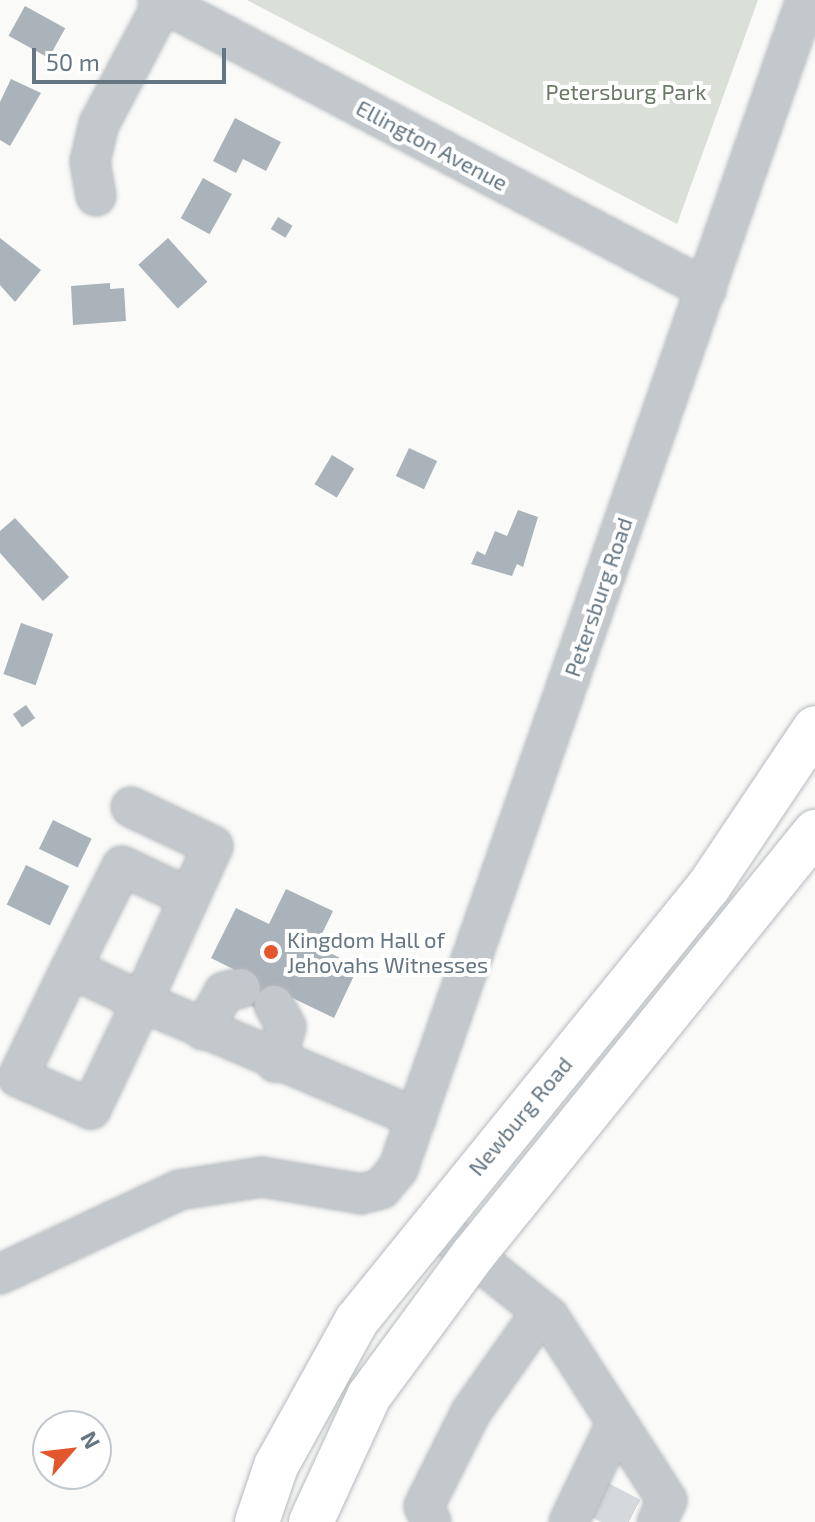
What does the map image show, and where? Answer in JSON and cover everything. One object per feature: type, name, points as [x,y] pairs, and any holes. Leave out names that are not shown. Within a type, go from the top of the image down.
[{"type":"main road","name":"Newburg Road","points":[[257,1522],[315,1389],[357,1320],[432,1223],[709,886],[815,728]]},
{"type":"main road","points":[[311,1522],[369,1396],[473,1255],[812,843]]},
{"type":"street","name":"Petersburg Road","points":[[0,1274],[179,1190],[222,1180],[290,1179],[361,1194],[381,1189],[398,1169],[806,0]]},
{"type":"street","name":"Ellington Avenue","points":[[161,1],[706,289]]},
{"type":"street","points":[[96,196],[90,162],[95,137],[161,1]]},
{"type":"street","points":[[131,807],[213,846],[91,1109],[18,1077],[122,866],[188,897]]},
{"type":"street","points":[[71,968],[276,1063],[416,1118]]},
{"type":"street","points":[[203,1030],[224,992],[257,996],[286,1027],[276,1063]]},
{"type":"street","points":[[432,1223],[542,1311],[667,1500],[647,1522]]},
{"type":"street","points":[[431,1522],[424,1506],[471,1412],[542,1311]]},
{"type":"street","points":[[583,1504],[617,1422]]},
{"type":"green space","name":"Petersburg Park","points":[[247,0],[758,0],[677,224]]},
{"type":"building","points":[[25,6],[65,28],[49,58],[9,36]]},
{"type":"building","points":[[11,79],[41,93],[10,146],[0,140],[0,102]]},
{"type":"building","points":[[235,118],[281,142],[266,171],[243,159],[236,173],[213,161]]},
{"type":"building","points":[[203,178],[232,194],[210,234],[181,218]]},
{"type":"building","points":[[278,217],[293,226],[285,238],[271,229]]},
{"type":"building","points":[[0,238],[41,270],[15,302],[0,285]]},
{"type":"building","points":[[168,238],[207,282],[178,309],[138,265]]},
{"type":"building","points":[[110,283],[110,289],[124,288],[126,321],[73,325],[71,286]]},
{"type":"building","points":[[409,448],[437,461],[424,489],[396,476]]},
{"type":"building","points":[[332,455],[354,468],[337,498],[314,484]]},
{"type":"building","points":[[518,510],[538,517],[523,567],[517,564],[512,576],[471,564],[477,551],[485,555],[495,531],[507,536]]},
{"type":"building","points":[[15,518],[69,577],[43,601],[0,553],[0,531]]},
{"type":"building","points":[[21,623],[53,634],[36,685],[3,674]]},
{"type":"building","points":[[26,705],[35,718],[22,727],[13,714]]},
{"type":"building","points":[[53,820],[92,839],[78,868],[39,849]]},
{"type":"building","points":[[26,865],[69,886],[50,926],[7,905]]},
{"type":"building","name":"Kingdom Hall of Jehovahs Witnesses","points":[[286,889],[333,911],[316,946],[358,967],[334,1018],[278,991],[267,1014],[242,1001],[253,979],[211,958],[236,908],[269,924]]},
{"type":"tunnel","points":[[598,1499],[640,1521]]},
{"type":"place","name":"Kingdom Hall of Jehovahs Witnesses","points":[[271,952]]}]
